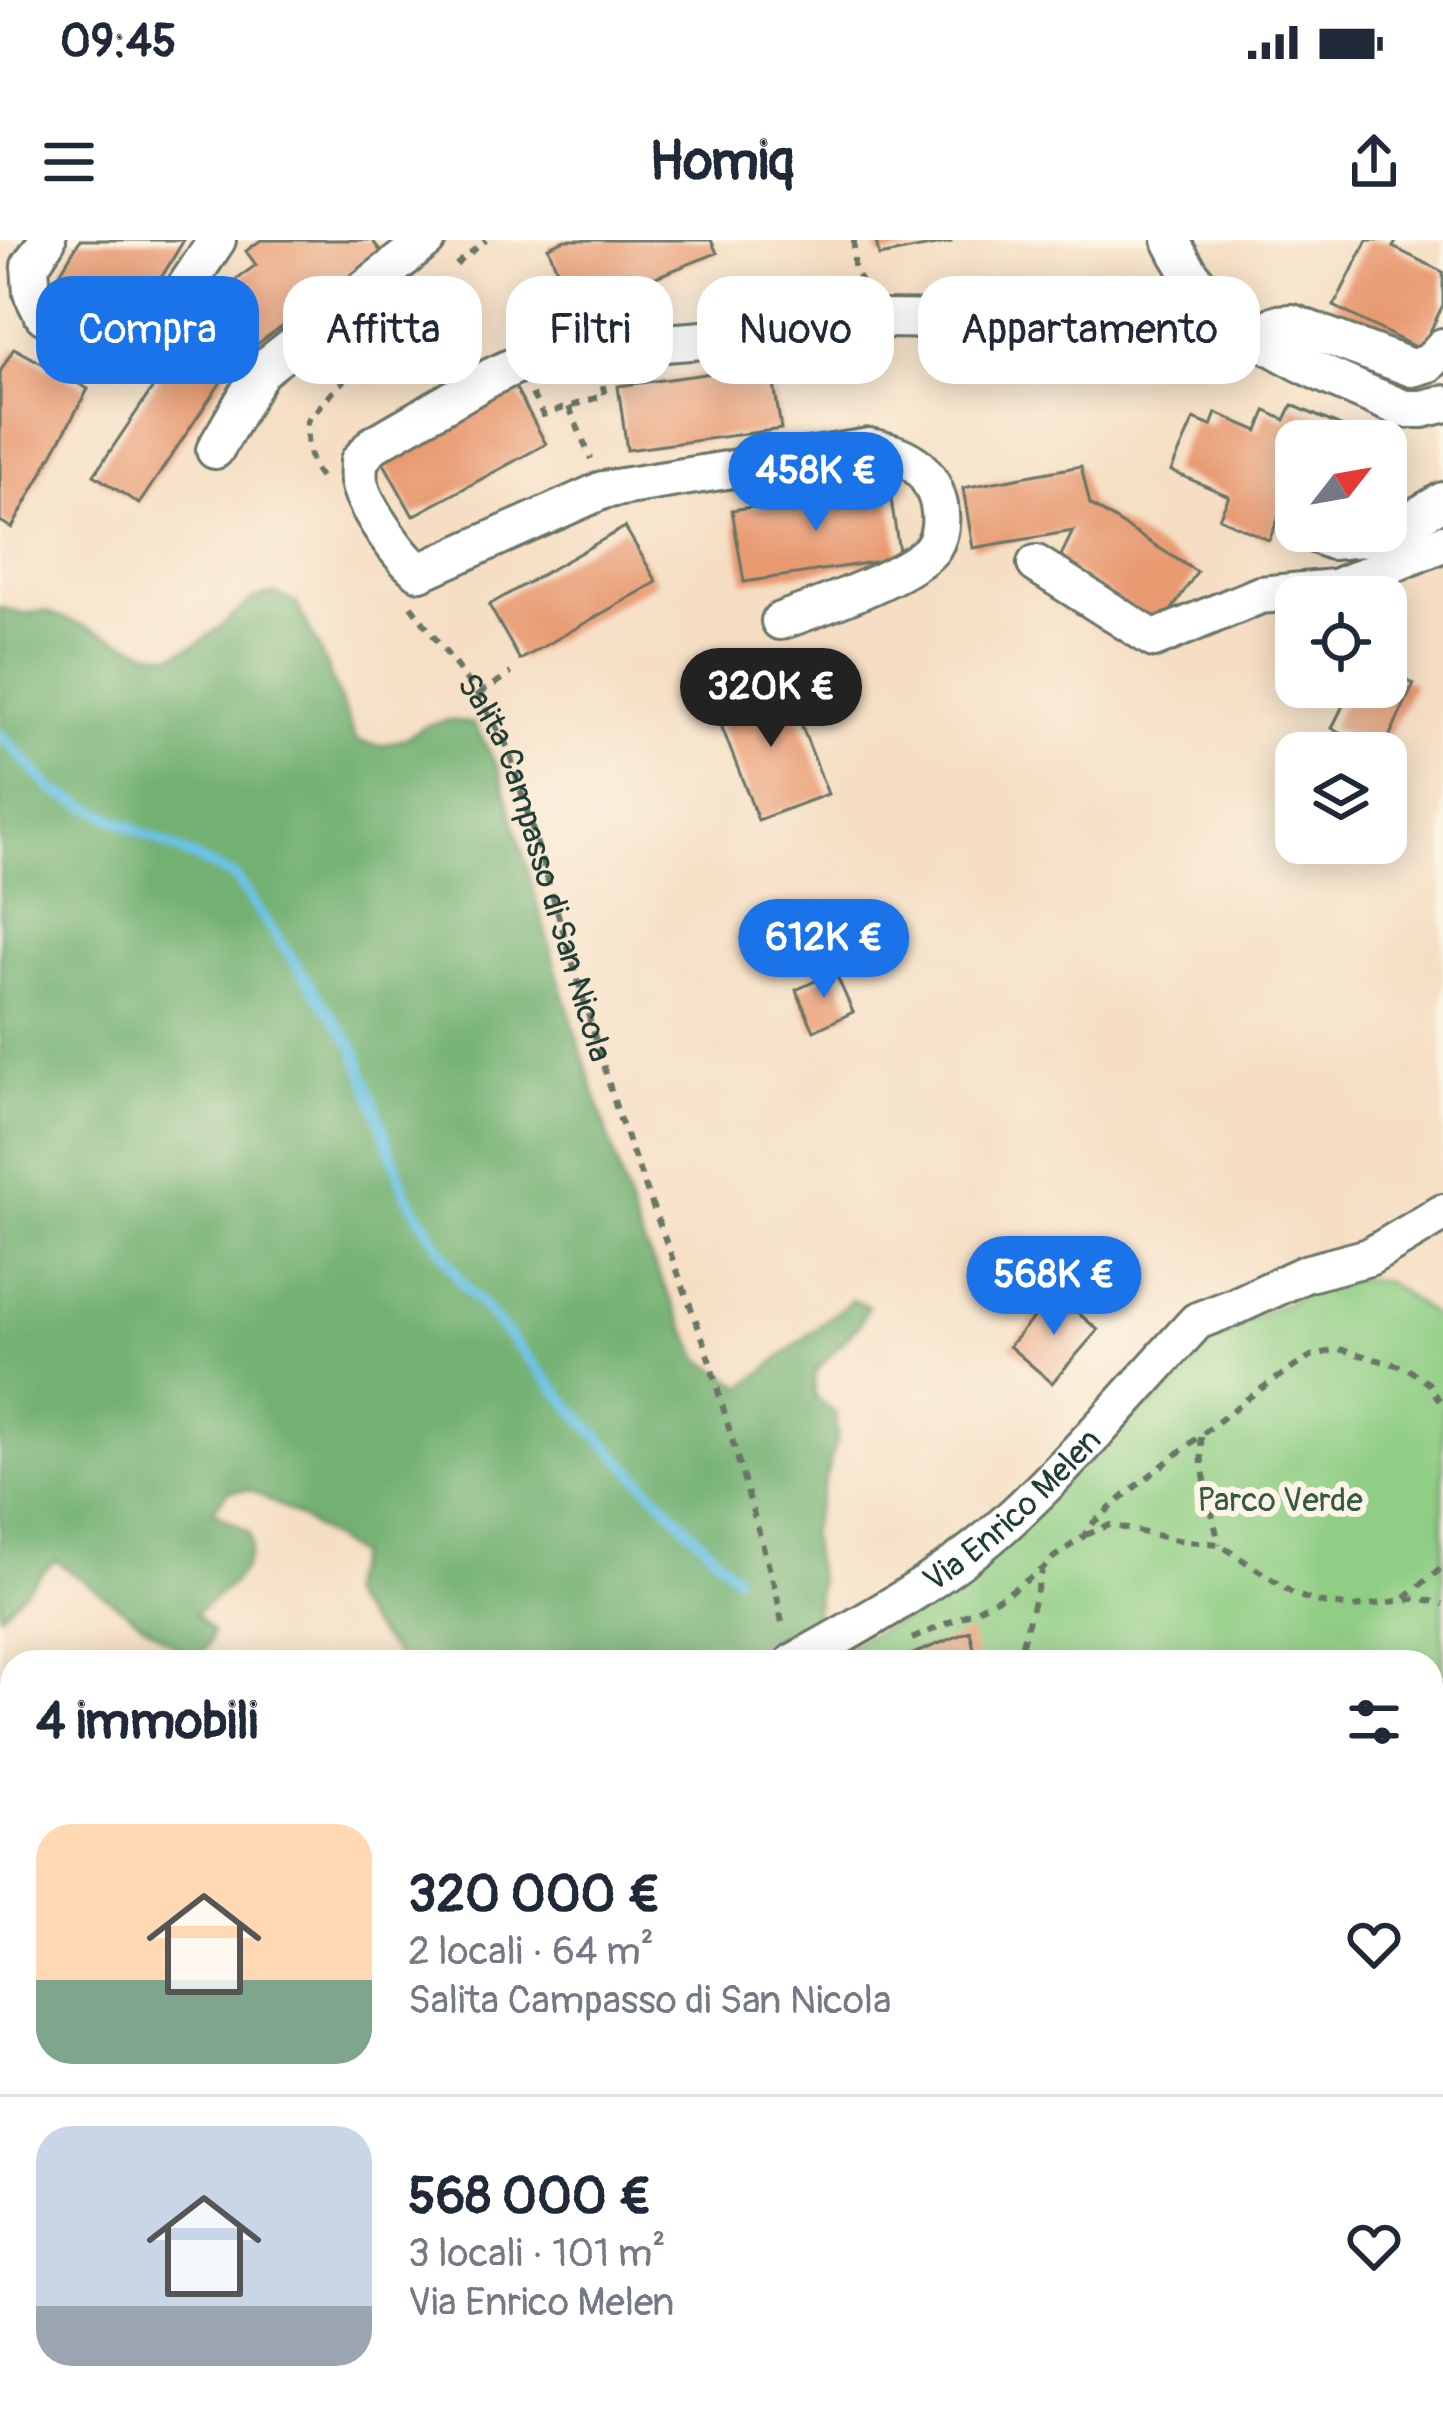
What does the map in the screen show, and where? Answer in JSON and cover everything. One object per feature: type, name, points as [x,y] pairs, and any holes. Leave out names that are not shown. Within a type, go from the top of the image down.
[{"type":"street","points":[[47,240],[30,266],[32,293],[43,315],[110,357],[131,356],[150,340],[217,240]]},
{"type":"street","points":[[215,450],[261,371],[427,240]]},
{"type":"street","points":[[1173,242],[1192,276]]},
{"type":"street","points":[[1260,330],[1292,323],[1412,368],[1429,363],[1443,347]]},
{"type":"street","points":[[697,340],[559,351],[525,361],[373,445],[359,461],[360,486],[400,555],[420,572],[603,490],[868,447],[909,458],[925,472],[939,509],[940,530],[931,551],[834,602],[780,621]]},
{"type":"street","points":[[1260,340],[1296,363],[1404,409],[1443,404]]},
{"type":"street","points":[[1407,522],[1443,501]]},
{"type":"street","points":[[1036,564],[1154,639],[1260,595],[1335,588],[1443,543]]},
{"type":"street","name":"Via Enrico Melen","points":[[816,1650],[957,1563],[1008,1522],[1197,1321],[1305,1274],[1369,1257],[1443,1213]]},
{"type":"path","points":[[443,276],[486,240]]},
{"type":"path","points":[[854,240],[857,276]]},
{"type":"path","points":[[327,486],[315,470],[306,443],[307,421],[340,384]]},
{"type":"path","points":[[543,415],[605,395]]},
{"type":"path","points":[[569,406],[603,490]]},
{"type":"path","name":"Salita Campasso di San Nicola","points":[[403,596],[478,695],[518,777],[619,1117],[704,1342],[777,1595]]},
{"type":"path","points":[[478,695],[511,673]]},
{"type":"path","points":[[1083,1537],[1112,1506],[1311,1355],[1339,1349],[1407,1368],[1428,1383],[1443,1406]]},
{"type":"path","points":[[1201,1438],[1202,1466],[1219,1544]]},
{"type":"path","points":[[899,1644],[1007,1593],[1083,1537],[1110,1525],[1219,1544],[1294,1594],[1316,1602],[1353,1607],[1419,1598],[1443,1604]]},
{"type":"path","points":[[1020,1650],[1043,1568]]},
{"type":"path","points":[[1402,1599],[1443,1568]]},
{"type":"green space","points":[[275,593],[296,603],[357,741],[381,746],[450,720],[474,724],[499,770],[638,1232],[700,1359],[744,1387],[852,1300],[868,1306],[861,1322],[814,1373],[815,1397],[835,1413],[837,1437],[810,1533],[819,1581],[813,1629],[806,1640],[776,1650],[392,1650],[347,1594],[357,1556],[251,1490],[228,1491],[213,1511],[249,1532],[251,1545],[236,1579],[195,1613],[212,1632],[205,1650],[180,1650],[55,1560],[0,1615],[0,607],[22,614],[46,611],[147,651],[172,655],[215,631],[252,599]]},
{"type":"green space","name":"Parco Verde","points":[[1342,1278],[1386,1281],[1443,1323],[1443,1650],[838,1650],[915,1614],[1235,1326]]},
{"type":"building","points":[[80,240],[184,240],[162,276],[58,276]]},
{"type":"building","points":[[261,240],[372,240],[382,253],[351,276],[283,276],[283,325],[259,343],[259,276],[241,276],[256,265],[246,251]]},
{"type":"building","points":[[565,240],[711,240],[717,253],[658,276],[560,276],[548,247]]},
{"type":"building","points":[[876,240],[951,240],[951,242],[879,256]]},
{"type":"building","points":[[1367,240],[1397,240],[1393,247],[1443,272],[1443,305],[1421,350],[1334,306]]},
{"type":"building","points":[[14,348],[36,360],[36,384],[79,384],[88,389],[12,528],[0,521],[0,372]]},
{"type":"building","points":[[697,375],[697,384],[774,384],[781,429],[627,450],[618,386],[673,384],[673,378]]},
{"type":"building","points":[[155,384],[220,384],[139,504],[94,475]]},
{"type":"building","points":[[514,385],[546,444],[413,516],[381,458]]},
{"type":"building","points":[[1292,405],[1327,420],[1285,420]]},
{"type":"building","points":[[1266,411],[1285,420],[1275,420],[1275,526],[1269,540],[1219,518],[1229,496],[1171,471],[1194,419],[1211,426],[1216,413],[1258,431]]},
{"type":"building","points":[[1081,466],[1090,504],[1197,572],[1160,627],[1058,562],[1073,531],[973,548],[963,488]]},
{"type":"building","points":[[889,486],[900,558],[744,582],[732,510]]},
{"type":"building","points":[[625,527],[657,582],[520,660],[489,605]]},
{"type":"building","points":[[784,680],[828,794],[758,820],[714,707]]},
{"type":"building","points":[[1342,708],[1403,708],[1391,732],[1332,728]]},
{"type":"building","points":[[835,972],[853,1012],[814,1031],[796,990]]},
{"type":"building","points":[[1055,1293],[1098,1330],[1052,1383],[1009,1346]]},
{"type":"building","points":[[970,1631],[974,1650],[923,1650]]},
{"type":"waterway","points":[[0,734],[53,790],[235,877],[355,1049],[405,1192],[461,1282],[590,1428],[735,1576]]}]
